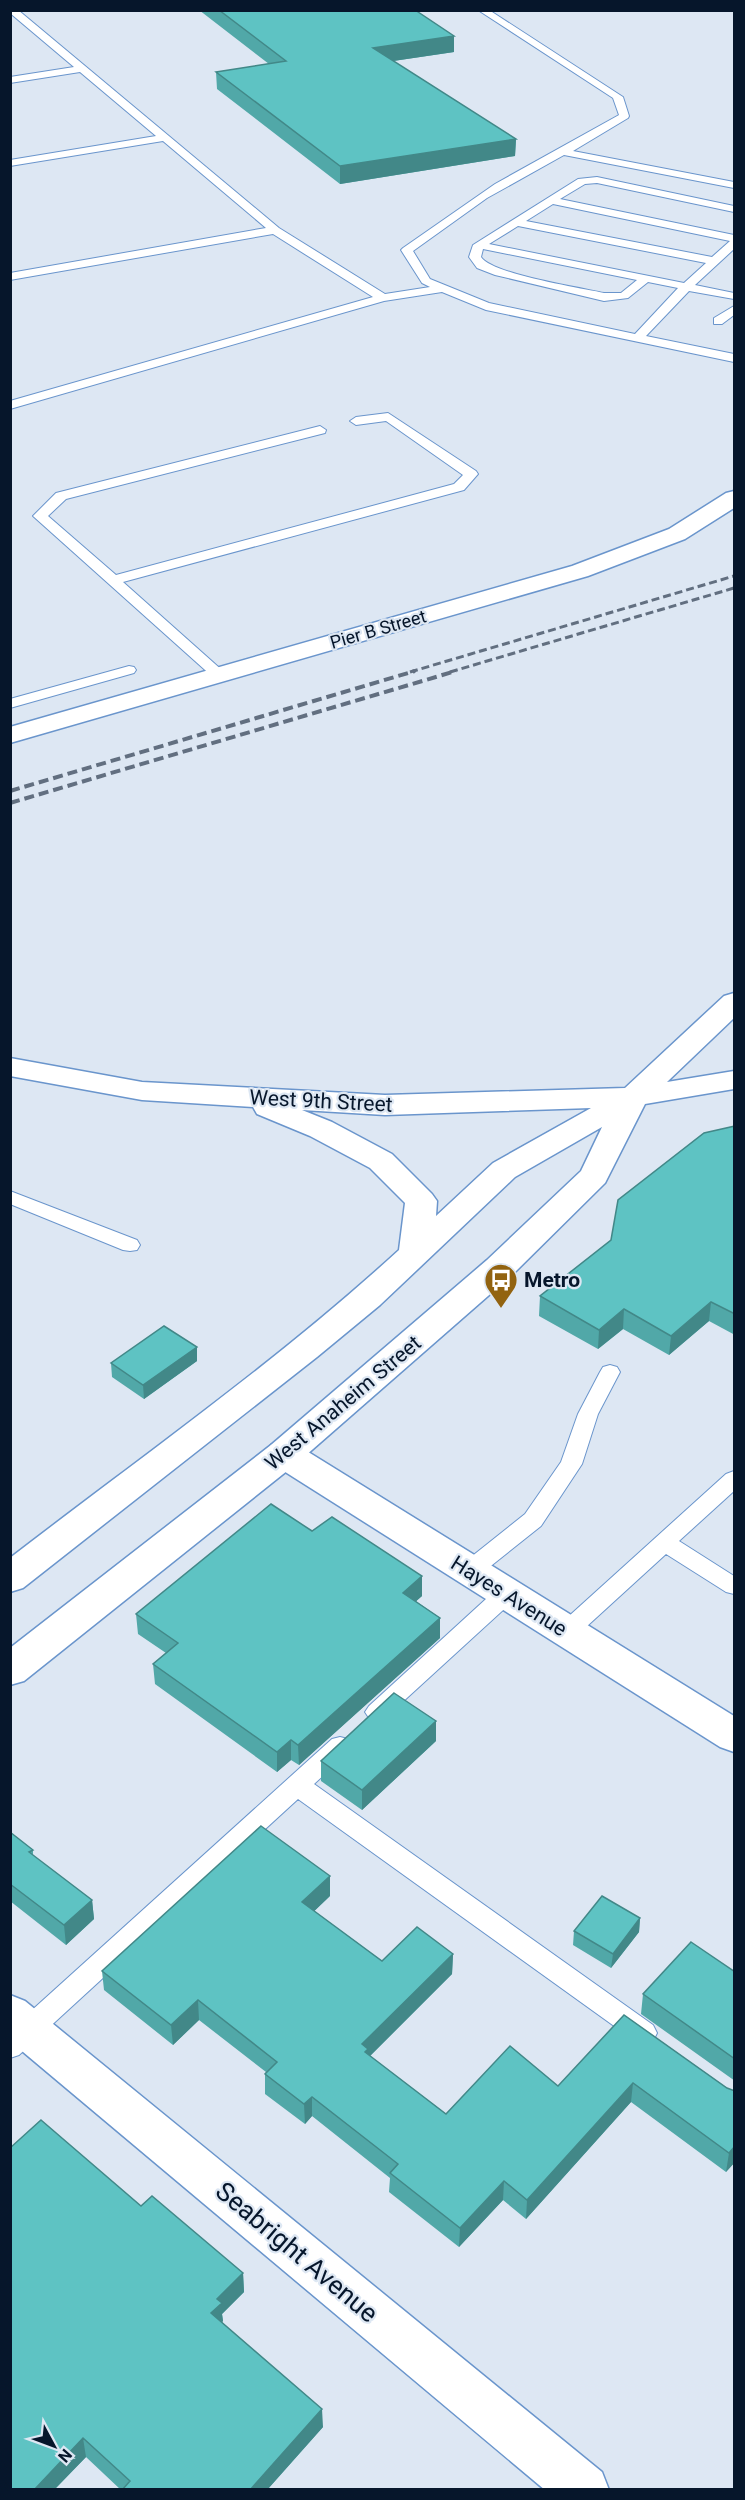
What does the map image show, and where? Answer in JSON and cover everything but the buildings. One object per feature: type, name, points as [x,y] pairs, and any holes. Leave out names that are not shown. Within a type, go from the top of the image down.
[{"type":"main road","name":"Pier B Street","points":[[10,735],[580,571],[677,534],[735,498]]},
{"type":"main road","name":"West Anaheim Street","points":[[10,1578],[305,1349],[368,1297],[504,1170],[633,1097],[735,1002]]},
{"type":"main road","name":"West 9th Street","points":[[10,1067],[142,1091],[384,1105],[633,1097]]},
{"type":"main road","points":[[633,1097],[735,1080]]},
{"type":"main road","points":[[244,1097],[321,1129],[381,1161],[421,1201],[415,1252]]},
{"type":"main road","name":"West Anaheim Street","points":[[10,1670],[284,1454],[499,1268],[594,1176],[633,1097]]},
{"type":"main road","name":"Hayes Avenue","points":[[284,1454],[735,1736]]},
{"type":"main road","name":"Seabright Avenue","points":[[17,2030],[584,2490]]},
{"type":"lane","points":[[12,10],[275,230],[383,298]]},
{"type":"lane","points":[[482,10],[618,97],[624,116],[564,152],[530,168],[452,216],[407,250],[426,281],[486,306],[735,358]]},
{"type":"lane","points":[[10,80],[82,69]]},
{"type":"lane","points":[[10,163],[163,138]]},
{"type":"lane","points":[[564,152],[735,184]]},
{"type":"lane","points":[[646,278],[624,296],[604,297],[499,273],[481,266],[475,257],[479,245],[576,184],[589,180],[735,209]]},
{"type":"lane","points":[[549,201],[735,238]]},
{"type":"lane","points":[[515,222],[713,261]]},
{"type":"lane","points":[[10,277],[275,230]]},
{"type":"lane","points":[[638,337],[687,286],[735,243]]},
{"type":"lane","points":[[479,245],[735,296]]},
{"type":"lane","points":[[10,405],[383,298],[444,288]]},
{"type":"lane","points":[[718,321],[735,310]]},
{"type":"lane","points":[[113,580],[459,487],[471,474],[388,417],[356,421]]},
{"type":"lane","points":[[219,675],[40,516],[61,496],[320,430]]},
{"type":"lane","points":[[10,704],[129,670]]},
{"type":"lane","points":[[10,1197],[130,1245]]},
{"type":"lane","points":[[469,1571],[533,1520],[571,1464],[588,1414],[610,1372]]},
{"type":"lane","points":[[567,1632],[735,1479]]},
{"type":"lane","points":[[665,1543],[735,1586]]},
{"type":"lane","points":[[17,2030],[297,1785],[506,1594]]},
{"type":"lane","points":[[297,1785],[666,2049]]},
{"type":"railway","points":[[410,672],[734,576]]},
{"type":"railway","points":[[450,672],[734,588]]},
{"type":"railway","points":[[10,791],[415,671]]},
{"type":"railway","points":[[10,803],[456,671]]},
{"type":"place","name":"Metro","points":[[501,1309]]}]
